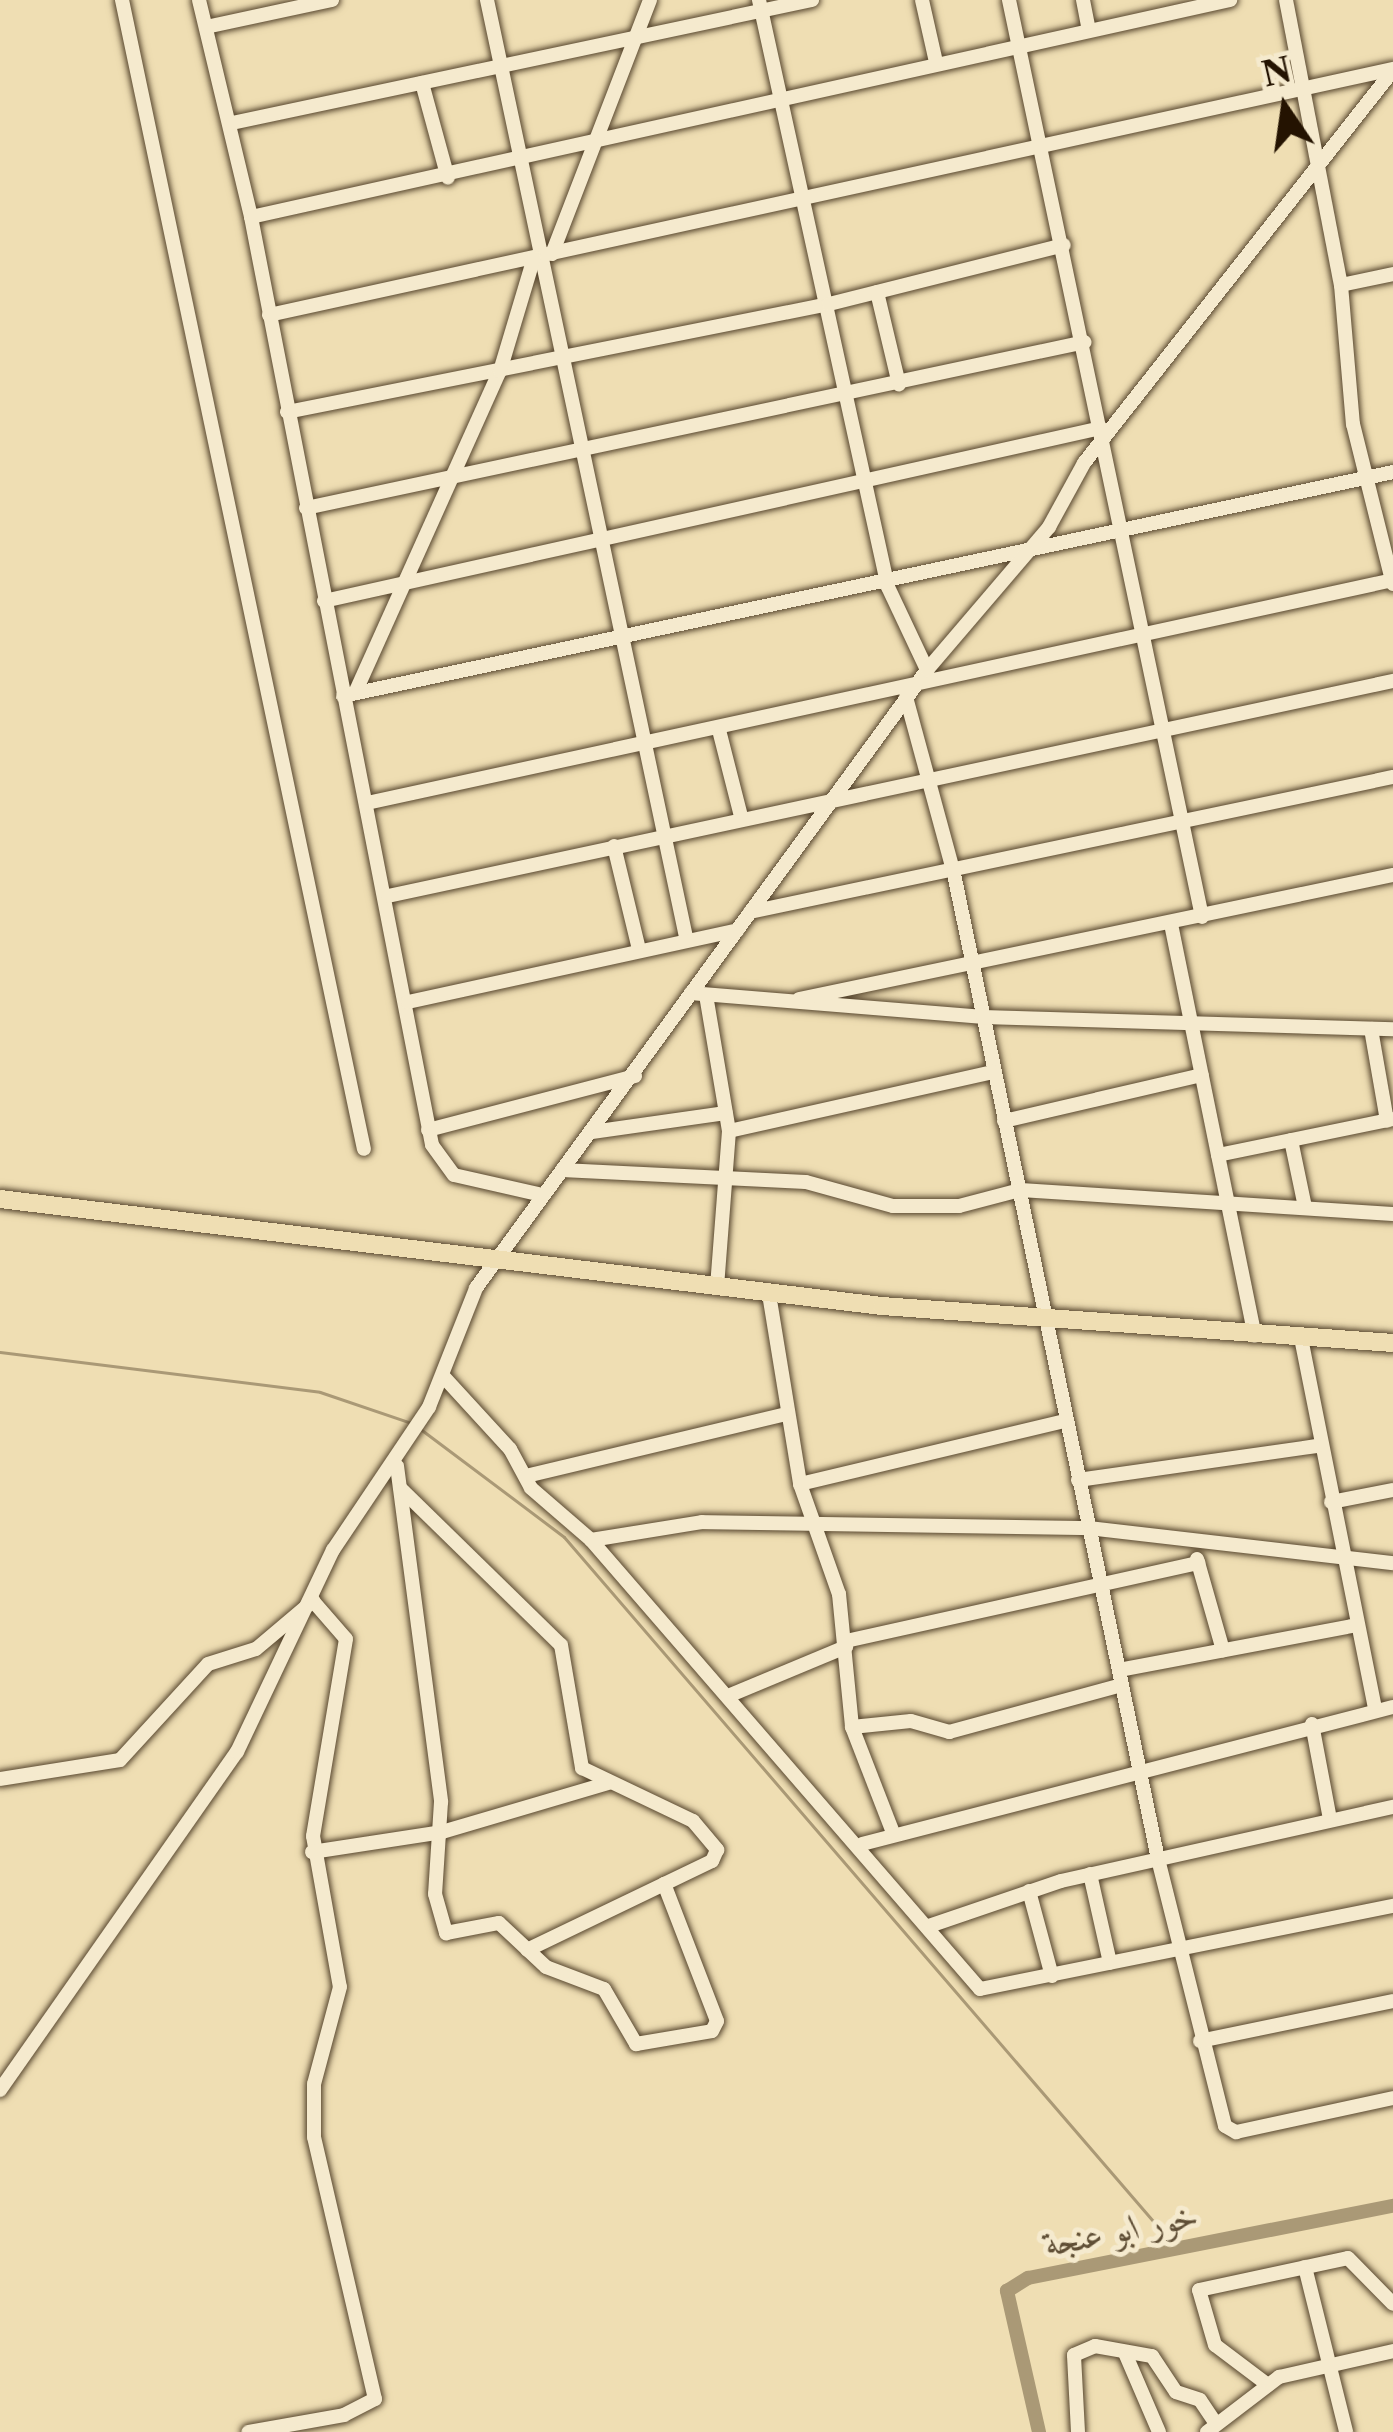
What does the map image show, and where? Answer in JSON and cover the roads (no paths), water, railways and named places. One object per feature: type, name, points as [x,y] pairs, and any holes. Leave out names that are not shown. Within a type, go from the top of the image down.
[{"type":"highway","points":[[0,1198],[769,1294],[1045,1323],[1393,1343]]},
{"type":"street","points":[[122,0],[364,1149]]},
{"type":"street","points":[[199,0],[232,123],[324,601],[349,694],[428,1130],[454,1175],[542,1195]]},
{"type":"street","points":[[206,27],[332,0]]},
{"type":"street","points":[[487,0],[686,937]]},
{"type":"street","points":[[349,694],[500,371],[650,0]]},
{"type":"street","points":[[232,123],[631,44],[760,7],[812,0]]},
{"type":"street","points":[[922,0],[936,62]]},
{"type":"street","points":[[1010,0],[1202,917]]},
{"type":"street","points":[[1083,0],[1089,30]]},
{"type":"street","points":[[251,217],[448,178],[936,62],[1230,0]]},
{"type":"street","points":[[367,803],[647,748],[922,676],[1144,635],[1393,581],[1349,398],[1341,286],[1319,158],[1299,91],[1286,0]]},
{"type":"street","points":[[760,7],[807,203],[887,586],[922,676]]},
{"type":"street","points":[[269,315],[807,203],[1393,69]]},
{"type":"street","points":[[0,2090],[210,1795],[313,1601],[333,1550],[397,1466],[443,1376],[472,1296],[542,1195],[699,994],[737,930],[906,697],[1049,527],[1102,433],[1393,69]]},
{"type":"street","points":[[422,83],[448,178]]},
{"type":"street","points":[[287,412],[829,304],[1064,245]]},
{"type":"street","points":[[1341,286],[1393,274]]},
{"type":"street","points":[[877,292],[899,384]]},
{"type":"street","points":[[305,508],[849,396],[1085,342]]},
{"type":"street","points":[[324,601],[1102,433]]},
{"type":"street","points":[[349,694],[1017,560],[1122,524],[1393,472]]},
{"type":"street","points":[[388,896],[836,793],[932,781],[1393,681]]},
{"type":"street","points":[[906,697],[954,874],[1158,1859],[1225,2126],[1236,2132],[1393,2098]]},
{"type":"street","points":[[719,730],[741,816]]},
{"type":"street","points":[[750,912],[954,874],[1393,776]]},
{"type":"street","points":[[614,846],[638,949]]},
{"type":"street","points":[[779,1003],[970,968],[1393,875]]},
{"type":"street","points":[[1171,924],[1255,1336]]},
{"type":"street","points":[[408,1003],[686,937],[737,930]]},
{"type":"street","points":[[699,994],[983,1017],[1393,1029]]},
{"type":"street","points":[[699,994],[729,1131],[730,1180],[717,1287]]},
{"type":"street","points":[[1219,1155],[1390,1120],[1371,1028]]},
{"type":"street","points":[[729,1131],[994,1072]]},
{"type":"street","points":[[1004,1121],[1202,1075]]},
{"type":"street","points":[[428,1130],[635,1076]]},
{"type":"street","points":[[592,1132],[726,1113]]},
{"type":"street","points":[[1291,1140],[1305,1207]]},
{"type":"street","points":[[562,1170],[806,1182],[872,1203],[927,1207],[1020,1190],[1393,1214]]},
{"type":"street","points":[[769,1294],[800,1484],[834,1569],[852,1727],[892,1830]]},
{"type":"street","points":[[1301,1338],[1317,1446],[1347,1562],[1375,1710]]},
{"type":"street","points":[[443,1376],[526,1476],[591,1540],[862,1844],[985,1991],[1393,1906]]},
{"type":"street","points":[[526,1476],[785,1414]]},
{"type":"street","points":[[800,1484],[1065,1421]]},
{"type":"street","points":[[1078,1480],[1317,1446]]},
{"type":"street","points":[[397,1466],[442,1832],[435,1894],[446,1933],[496,1922],[527,1950],[604,1989],[636,2044],[712,2031],[717,2021],[664,1884]]},
{"type":"street","points":[[401,1490],[561,1645],[575,1755],[608,1783],[663,1804],[715,1843],[715,1859],[527,1950]]},
{"type":"street","points":[[1331,1502],[1393,1490]]},
{"type":"street","points":[[591,1540],[686,1523],[1089,1528],[1347,1562],[1393,1563]]},
{"type":"street","points":[[1195,1542],[1222,1650]]},
{"type":"street","points":[[728,1696],[846,1644],[1198,1563]]},
{"type":"street","points":[[0,1779],[120,1760],[208,1664],[256,1649],[313,1601]]},
{"type":"street","points":[[249,2432],[344,2415],[375,2399],[319,2183],[313,2091],[340,1987],[312,1852],[347,1647],[313,1601]]},
{"type":"street","points":[[852,1727],[911,1721],[950,1732],[1222,1650],[1358,1625]]},
{"type":"street","points":[[862,1844],[892,1830],[1393,1707]]},
{"type":"street","points":[[1312,1724],[1330,1820]]},
{"type":"street","points":[[312,1852],[442,1832],[608,1783]]},
{"type":"street","points":[[929,1926],[1090,1874],[1393,1807]]},
{"type":"street","points":[[1090,1874],[1110,1963]]},
{"type":"street","points":[[1029,1892],[1052,1976]]},
{"type":"street","points":[[1200,2041],[1393,2001]]},
{"type":"street","points":[[1268,2384],[1215,2345],[1199,2290],[1305,2267],[1359,2262],[1393,2304]]},
{"type":"street","points":[[1305,2267],[1346,2432]]},
{"type":"street","points":[[1078,2432],[1075,2350],[1152,2356],[1176,2392],[1200,2400],[1212,2428],[1268,2384],[1328,2364],[1393,2351]]},
{"type":"street","points":[[1125,2353],[1159,2432]]},
{"type":"waterway","points":[[0,1352],[320,1392],[411,1423]]},
{"type":"waterway","points":[[419,1428],[564,1537],[1177,2249]]},
{"type":"waterway","name":"خور ابو عنجة","points":[[1039,2432],[1007,2291],[1028,2278],[1393,2206]]}]
